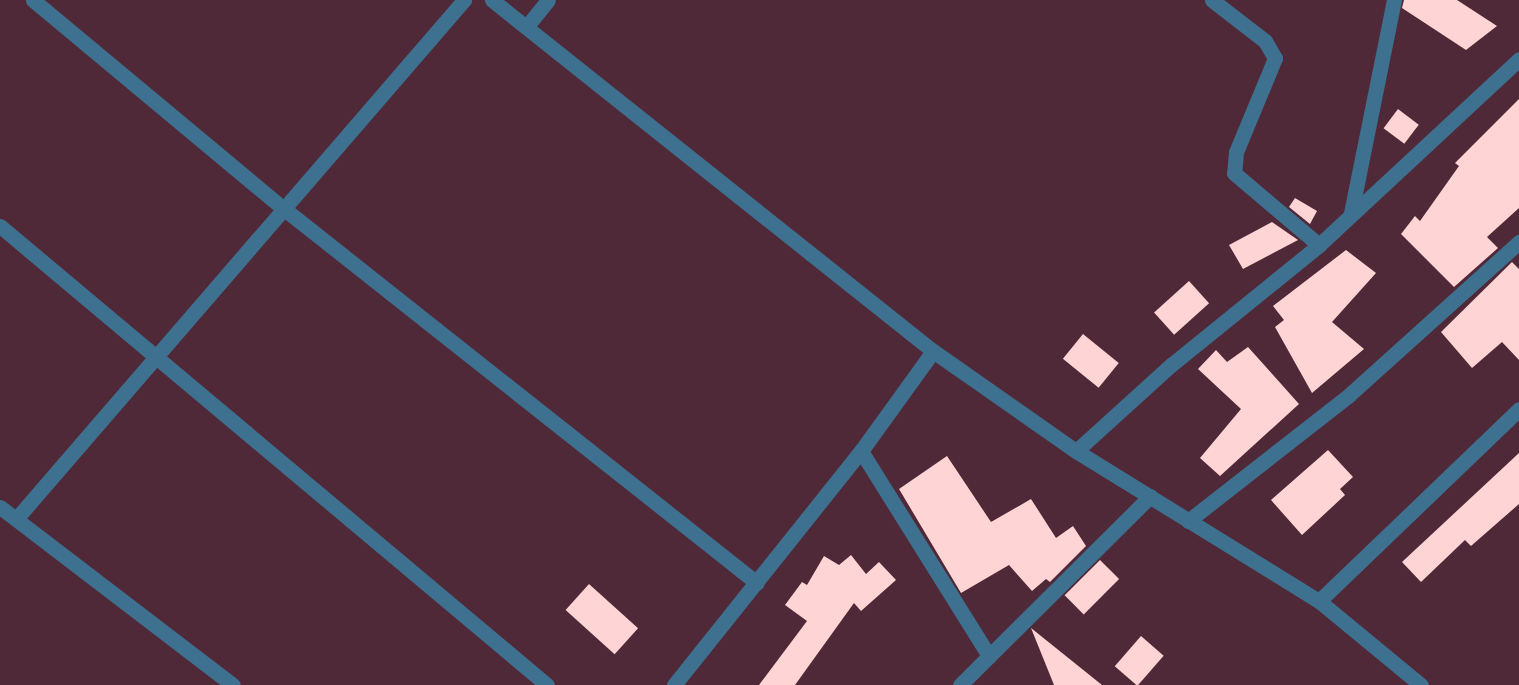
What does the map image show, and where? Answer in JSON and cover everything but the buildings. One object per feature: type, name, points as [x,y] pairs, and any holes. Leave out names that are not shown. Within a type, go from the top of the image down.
[{"type":"street","points":[[33,0],[283,208],[757,583]]},
{"type":"street","points":[[16,519],[464,0]]},
{"type":"street","points":[[492,0],[933,351],[1076,451],[1319,602],[1421,685]]},
{"type":"street","points":[[527,26],[548,0]]},
{"type":"street","points":[[1212,0],[1264,41],[1275,58],[1236,152],[1234,173],[1319,245]]},
{"type":"street","points":[[1351,213],[1394,0]]},
{"type":"street","points":[[1076,451],[1171,365],[1319,245],[1519,59]]},
{"type":"street","points":[[0,226],[547,685]]},
{"type":"street","points":[[1188,521],[1349,395],[1519,242]]},
{"type":"street","points":[[674,685],[861,451],[933,351]]},
{"type":"street","points":[[1319,602],[1519,410]]},
{"type":"street","points":[[861,451],[989,656]]},
{"type":"street","points":[[960,685],[1150,495]]},
{"type":"street","points":[[0,507],[233,685]]}]
